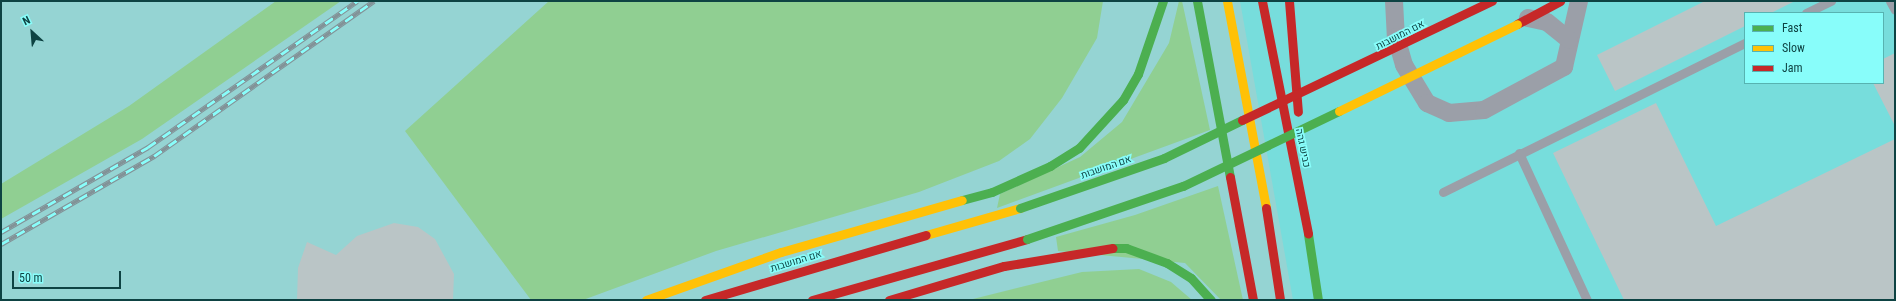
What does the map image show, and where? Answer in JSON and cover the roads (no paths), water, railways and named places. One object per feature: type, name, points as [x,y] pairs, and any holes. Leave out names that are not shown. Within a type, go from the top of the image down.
[{"type":"main road","points":[[646,300],[781,252],[992,192],[1050,166],[1079,148],[1123,100],[1140,68],[1163,1]]},
{"type":"main road","points":[[1198,1],[1253,300]]},
{"type":"main road","points":[[1227,1],[1261,172],[1280,300]]},
{"type":"main road","name":"כביש גהה","points":[[1262,1],[1306,217],[1318,300]]},
{"type":"main road","points":[[1289,1],[1306,217]]},
{"type":"main road","name":"אם המושבות","points":[[705,300],[1020,208],[1164,158],[1492,1]]},
{"type":"main road","points":[[812,300],[1027,239],[1183,186],[1522,21],[1560,1]]},
{"type":"main road","points":[[889,300],[1057,254],[1126,248],[1168,263],[1190,278],[1211,300]]},
{"type":"street","points":[[1394,1],[1396,37],[1404,65],[1427,103],[1449,113],[1484,110],[1554,76],[1564,67],[1578,1]]},
{"type":"street","points":[[1522,21],[1547,22],[1569,40]]},
{"type":"street","points":[[906,300],[925,289]]},
{"type":"lane","points":[[1808,12],[1830,1]]},
{"type":"lane","points":[[1890,1],[1895,10]]},
{"type":"lane","points":[[1443,192],[1519,153],[1744,43]]},
{"type":"lane","points":[[1519,153],[1587,300]]},
{"type":"railway","points":[[1,232],[148,147],[357,1]]},
{"type":"railway","points":[[1,244],[154,156],[374,1]]}]
